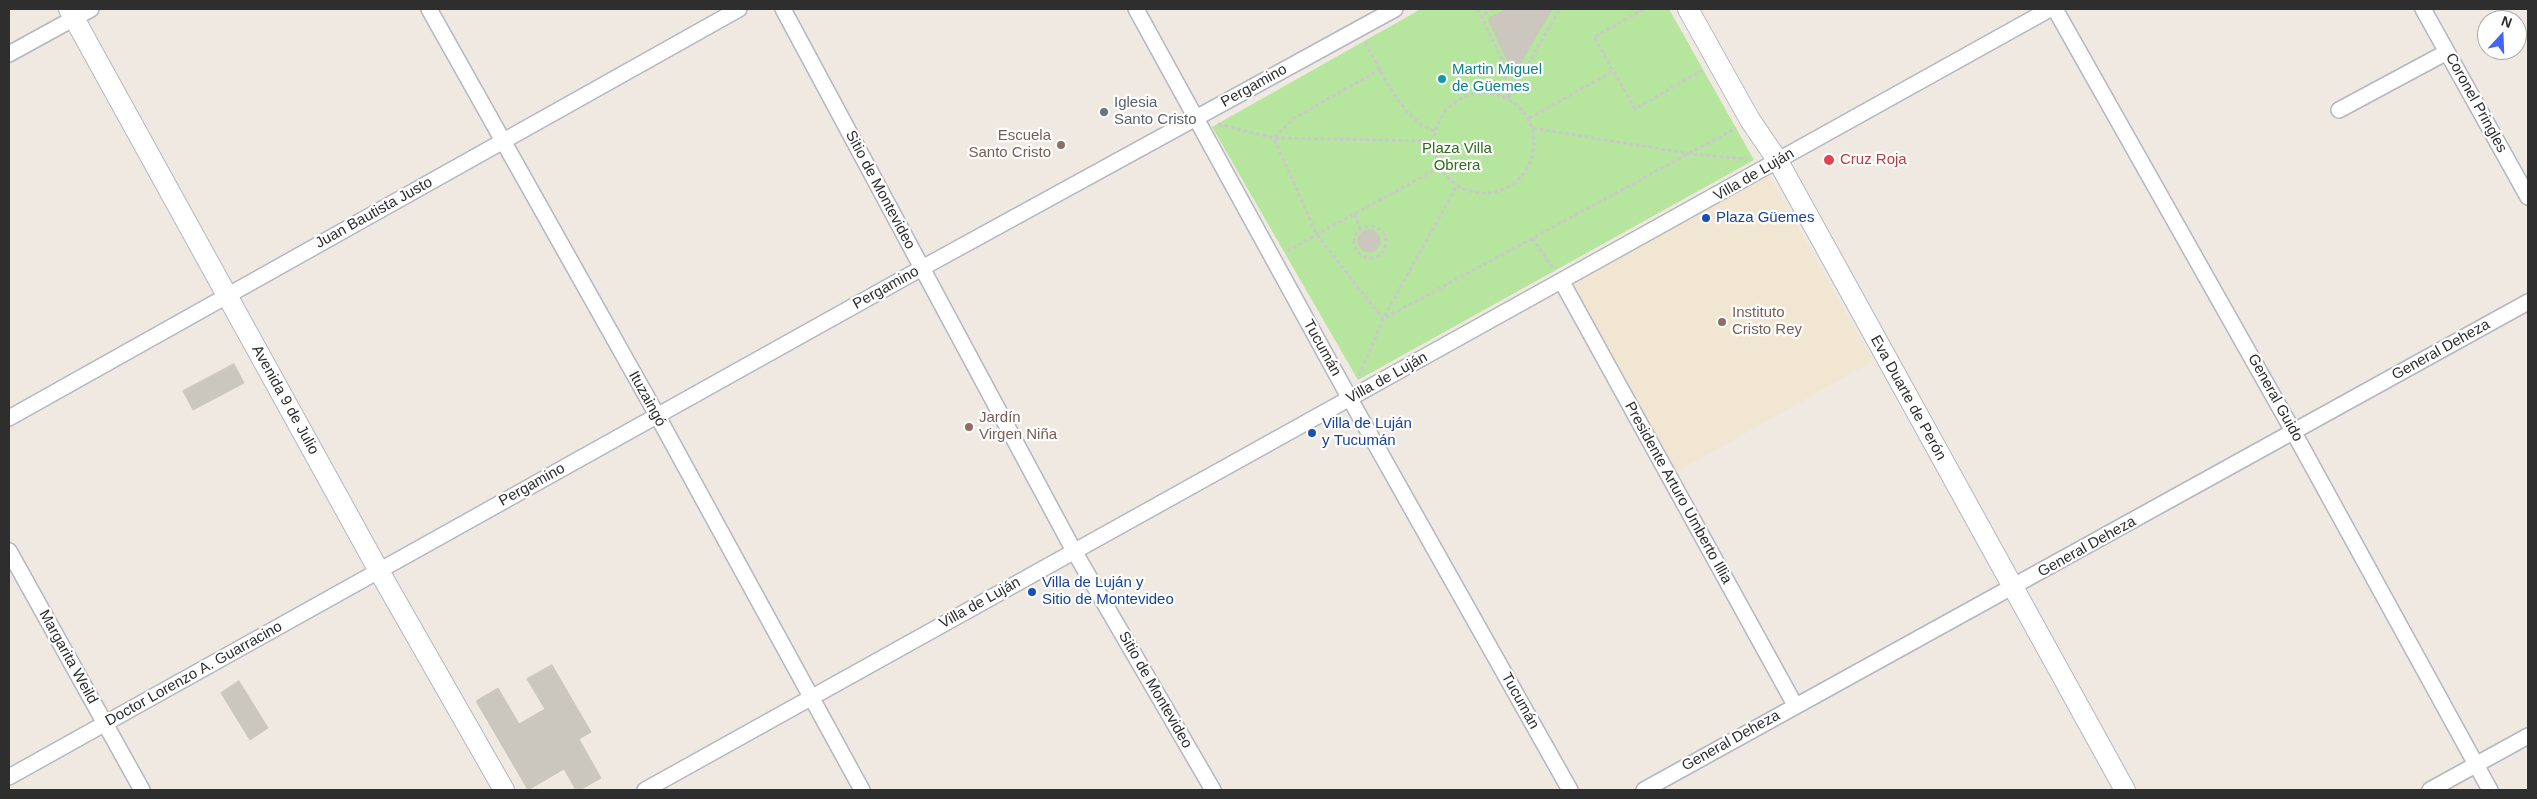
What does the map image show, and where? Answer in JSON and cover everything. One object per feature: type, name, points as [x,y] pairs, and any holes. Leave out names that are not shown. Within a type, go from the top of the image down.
[{"type":"main road","name":"Eva Duarte de Perón","points":[[1688,9],[1750,120],[1778,161],[2125,790]]},
{"type":"main road","name":"Avenida 9 de Julio","points":[[78,12],[227,295],[379,571],[504,790]]},
{"type":"street","name":"Ituzaingó","points":[[429,9],[657,415],[862,790]]},
{"type":"street","name":"Juan Bautista Justo","points":[[9,418],[740,9]]},
{"type":"street","name":"Sitio de Montevideo","points":[[783,9],[1074,551],[1213,790]]},
{"type":"street","name":"Tucumán","points":[[1136,9],[1272,259],[1570,790]]},
{"type":"street","name":"Pergamino","points":[[379,571],[922,268],[1395,9]]},
{"type":"street","name":"Villa de Luján","points":[[645,790],[1562,282],[2050,9]]},
{"type":"street","name":"General Guido","points":[[2055,9],[2293,431],[2490,790]]},
{"type":"street","name":"Coronel Pringles","points":[[2423,9],[2528,197]]},
{"type":"street","points":[[9,54],[78,12]]},
{"type":"street","points":[[2339,110],[2447,52]]},
{"type":"street","name":"Presidente Arturo Umberto Illia","points":[[1562,282],[1795,705]]},
{"type":"street","name":"General Deheza","points":[[1644,790],[2528,302]]},
{"type":"street","name":"Margarita Weild","points":[[9,551],[142,790]]},
{"type":"street","name":"Doctor Lorenzo A. Guarracino","points":[[9,777],[379,571]]},
{"type":"street","points":[[2430,790],[2528,736]]},
{"type":"path","points":[[1477,9],[1503,61],[1508,98]]},
{"type":"path","points":[[1481,16],[1493,9]]},
{"type":"path","points":[[1508,98],[1560,9]]},
{"type":"path","points":[[1644,9],[1594,37],[1635,109],[1718,61]]},
{"type":"path","points":[[1357,29],[1405,111],[1420,124],[1435,130]]},
{"type":"path","points":[[1274,138],[1294,118],[1381,69]]},
{"type":"path","points":[[1529,118],[1614,71]]},
{"type":"path","points":[[1478,92],[1494,93],[1516,103],[1529,118],[1533,128],[1535,143],[1533,158],[1526,172],[1515,183],[1502,190],[1486,193],[1471,192],[1457,185],[1440,166],[1434,141],[1435,130],[1446,110],[1464,96],[1478,92]]},
{"type":"path","points":[[1195,118],[1274,138],[1434,141]]},
{"type":"path","points":[[1383,319],[1691,154],[1750,120]]},
{"type":"path","points":[[1533,128],[1691,154],[1749,159]]},
{"type":"path","points":[[1274,138],[1317,235],[1383,319]]},
{"type":"path","points":[[1272,259],[1440,166]]},
{"type":"path","points":[[1350,398],[1383,319],[1457,185]]},
{"type":"path","points":[[1354,214],[1361,229]]},
{"type":"path","points":[[1376,227],[1384,234],[1386,244],[1377,256],[1366,257],[1358,252],[1355,237],[1361,229],[1376,227]]},
{"type":"path","points":[[1532,238],[1562,282]]},
{"type":"shaded area","name":"Instituto Cristo Rey","points":[[1768,174],[1873,361],[1675,473],[1572,283]]},
{"type":"green space","name":"Plaza Villa Obrera","points":[[1421,9],[1669,9],[1754,160],[1358,380],[1212,127]]},
{"type":"building","points":[[1507,9],[1552,9],[1514,74],[1488,19]]},
{"type":"building","points":[[1369,230],[1377,233],[1380,241],[1377,249],[1369,252],[1361,249],[1358,241],[1361,233]]},
{"type":"building","points":[[234,364],[244,383],[193,410],[183,391]]},
{"type":"building","points":[[552,665],[591,732],[579,739],[601,778],[580,790],[576,790],[564,769],[528,790],[476,701],[498,688],[519,724],[545,709],[527,679]]},
{"type":"building","points":[[239,681],[268,728],[250,740],[221,693]]},
{"type":"place","name":"Martin Miguel de Güemes","points":[[1442,79]]},
{"type":"place","name":"Iglesia Santo Cristo","points":[[1104,112]]},
{"type":"place","name":"Escuela Santo Cristo","points":[[1061,145]]},
{"type":"place","name":"Cruz Roja","points":[[1829,160]]},
{"type":"place","name":"Plaza Güemes","points":[[1706,218]]},
{"type":"place","name":"Instituto Cristo Rey","points":[[1722,322]]},
{"type":"place","name":"Jardín Virgen Niña","points":[[969,427]]},
{"type":"place","name":"Villa de Luján y Tucumán","points":[[1312,433]]},
{"type":"place","name":"Villa de Luján y Sitio de Montevideo","points":[[1032,592]]}]
